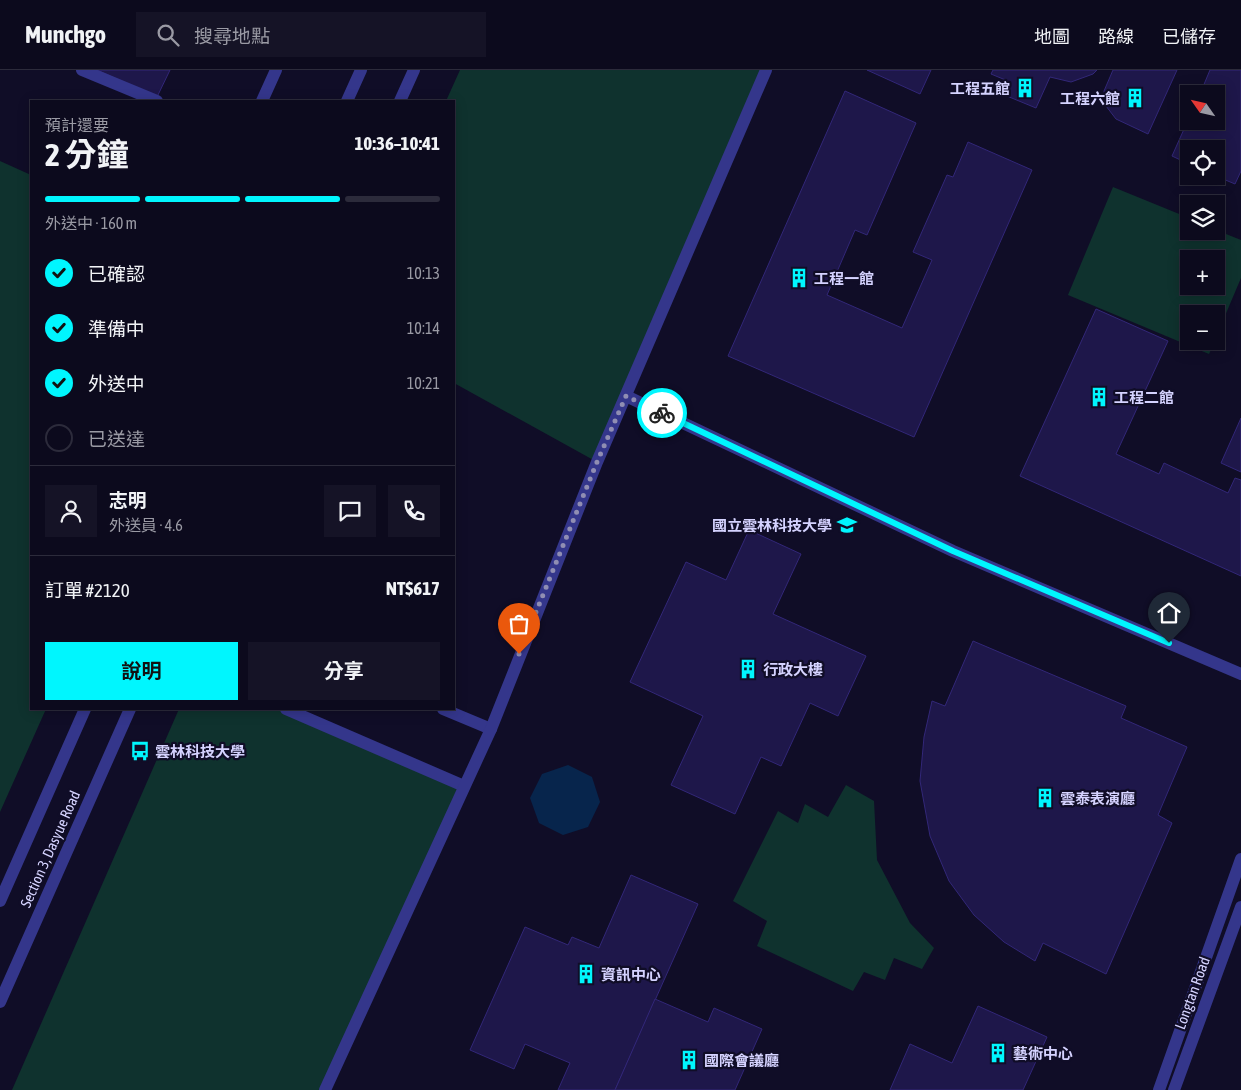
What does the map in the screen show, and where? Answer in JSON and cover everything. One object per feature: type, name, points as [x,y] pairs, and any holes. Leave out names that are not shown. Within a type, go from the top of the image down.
[{"type":"street","points":[[82,70],[155,100]]},
{"type":"street","points":[[262,100],[276,70]]},
{"type":"street","points":[[347,100],[361,70]]},
{"type":"street","points":[[400,100],[414,70]]},
{"type":"street","points":[[325,1090],[491,730],[590,480],[766,70]]},
{"type":"street","points":[[626,396],[953,551],[1241,674]]},
{"type":"street","name":"Section 3, Dasyue Road","points":[[0,901],[84,710]]},
{"type":"street","name":"Section 3, Dasyue Road","points":[[0,1002],[130,710]]},
{"type":"street","points":[[288,710],[464,786]]},
{"type":"street","points":[[445,710],[491,730]]},
{"type":"street","points":[[1159,1090],[1241,859]]},
{"type":"street","name":"Longtan Road","points":[[1174,1090],[1241,907]]},
{"type":"green space","points":[[460,70],[765,70],[597,462],[455,384],[455,100],[446,100]]},
{"type":"green space","points":[[0,161],[30,175],[30,710],[46,710],[0,812]]},
{"type":"green space","points":[[1113,187],[1180,214],[1180,240],[1225,240],[1225,234],[1241,240],[1241,278],[1225,316],[1225,305],[1180,305],[1180,342],[1068,295]]},
{"type":"green space","points":[[1199,350],[1211,350],[1209,354]]},
{"type":"green space","points":[[179,710],[288,710],[464,786],[325,1090],[12,1090]]},
{"type":"green space","points":[[846,785],[874,801],[877,860],[910,923],[934,948],[922,969],[894,958],[885,980],[864,972],[853,991],[757,946],[767,921],[733,901],[778,811],[798,823],[805,804],[828,817]]},
{"type":"water","points":[[568,765],[592,777],[600,802],[588,827],[563,835],[539,823],[530,798],[542,774]]},
{"type":"building","points":[[97,70],[170,70],[157,97]]},
{"type":"building","name":"工程五館","points":[[867,70],[931,70],[920,94]]},
{"type":"building","name":"工程五館","points":[[993,70],[1097,70],[1093,74],[1071,82],[1050,77],[1036,108],[1002,94],[1008,81],[991,74]]},
{"type":"building","name":"工程六館","points":[[1113,70],[1177,70],[1148,134],[1116,119],[1106,106],[1104,91]]},
{"type":"building","points":[[1210,70],[1241,70],[1241,171],[1235,184],[1225,180],[1225,140],[1180,140],[1180,160],[1172,156],[1184,130],[1225,130],[1225,85],[1204,85]]},
{"type":"building","name":"工程一館","points":[[845,91],[916,123],[867,235],[855,230],[827,295],[902,328],[932,260],[913,252],[947,175],[953,177],[968,142],[1032,170],[914,437],[728,356]]},
{"type":"building","name":"工程二館","points":[[1096,309],[1168,341],[1116,454],[1159,474],[1164,463],[1228,493],[1235,478],[1241,480],[1241,576],[1020,476]]},
{"type":"building","points":[[1241,418],[1241,472],[1221,463]]},
{"type":"building","name":"行政大樓","points":[[749,530],[801,554],[773,614],[866,656],[838,716],[810,703],[781,766],[761,757],[735,814],[671,785],[703,716],[630,682],[686,562],[726,580]]},
{"type":"building","name":"雲泰表演廳","points":[[973,641],[1126,706],[1121,718],[1187,747],[1158,815],[1172,823],[1106,974],[1043,943],[1035,961],[1004,942],[974,915],[949,881],[930,836],[920,781],[924,737],[932,701],[945,706]]},
{"type":"building","name":"資訊中心","points":[[631,875],[698,904],[615,1090],[558,1090],[570,1063],[525,1044],[514,1069],[470,1050],[525,927],[568,945],[572,937],[599,948]]},
{"type":"building","name":"國際會議廳","points":[[655,999],[708,1022],[714,1008],[762,1029],[735,1090],[615,1090]]},
{"type":"building","name":"藝術中心","points":[[978,1006],[1047,1037],[1023,1090],[890,1090],[910,1044],[952,1063]]},
{"type":"way so far","points":[[519,654],[597,462],[626,396],[662,413]]},
{"type":"place","name":"工程五館","points":[[1025,88]]},
{"type":"place","name":"工程六館","points":[[1135,98]]},
{"type":"place","name":"工程一館","points":[[799,278]]},
{"type":"place","name":"工程二館","points":[[1099,397]]},
{"type":"place","name":"國立雲林科技大學","points":[[847,525]]},
{"type":"place","name":"行政大樓","points":[[748,669]]},
{"type":"place","name":"雲林科技大學","points":[[140,751]]},
{"type":"place","name":"雲泰表演廳","points":[[1045,798]]},
{"type":"place","name":"資訊中心","points":[[586,974]]},
{"type":"place","name":"藝術中心","points":[[998,1053]]},
{"type":"place","name":"國際會議廳","points":[[689,1060]]},
{"type":"route","points":[[662,413],[953,551],[1169,643]]}]
